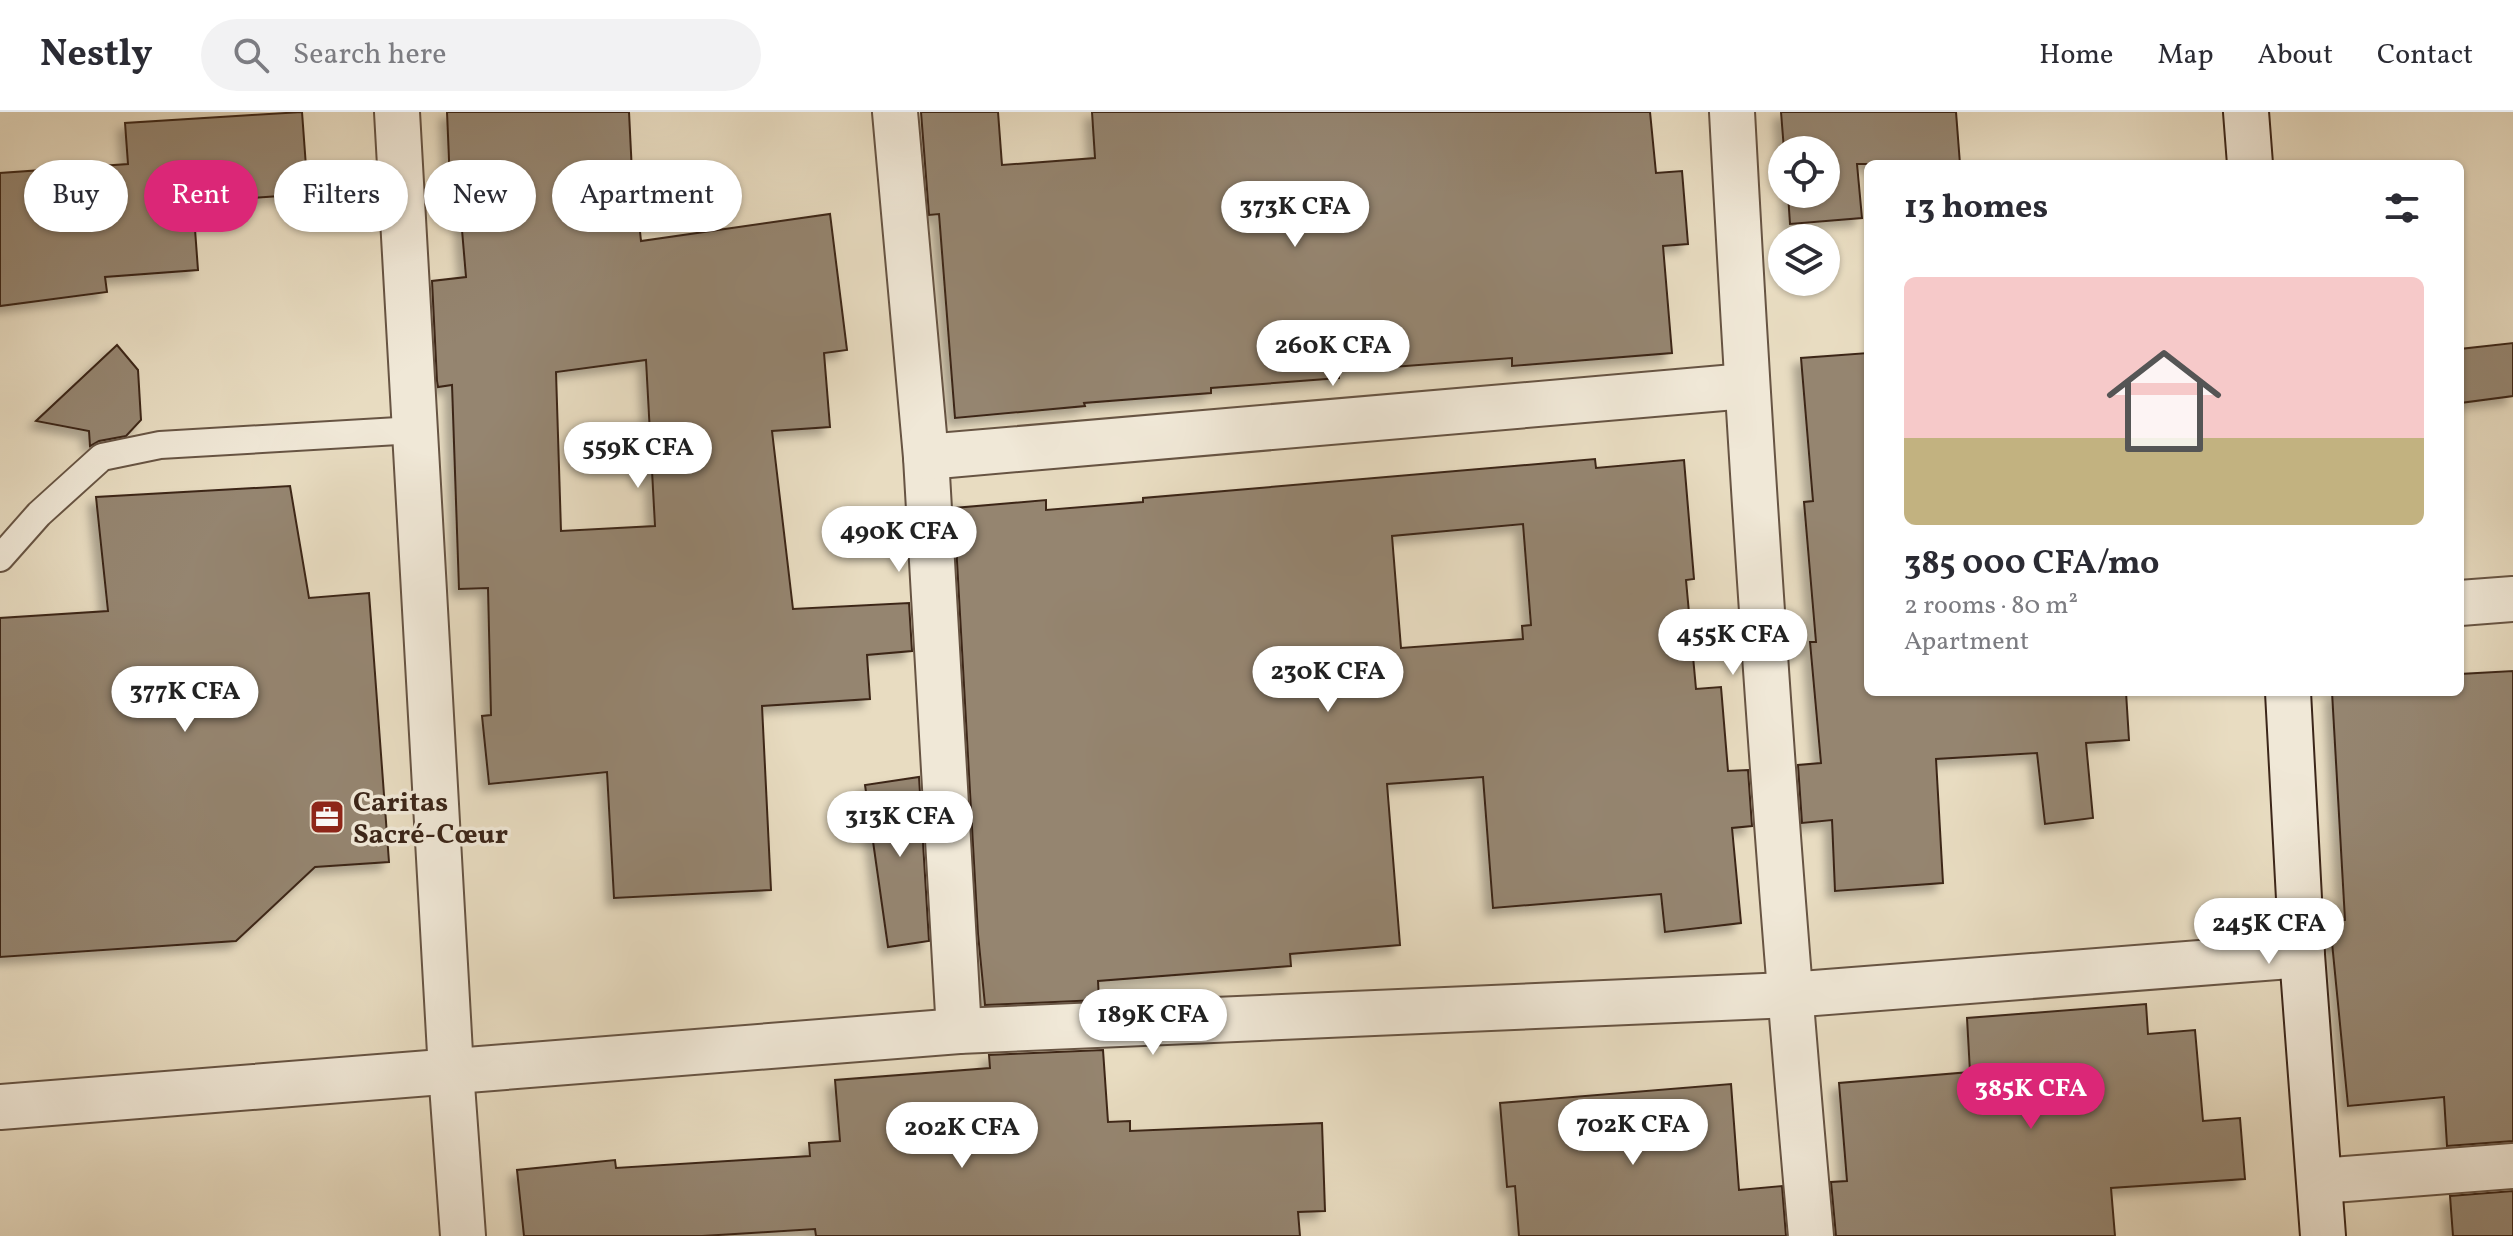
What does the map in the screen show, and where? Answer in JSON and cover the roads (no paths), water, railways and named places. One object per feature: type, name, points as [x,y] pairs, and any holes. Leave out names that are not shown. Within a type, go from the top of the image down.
[{"type":"street","points":[[397,112],[463,1236]]},
{"type":"street","points":[[895,112],[926,457],[959,1031]]},
{"type":"street","points":[[1732,112],[1746,386],[1789,995],[1811,1236]]},
{"type":"street","points":[[2246,112],[2250,160]]},
{"type":"street","points":[[926,457],[1746,386]]},
{"type":"street","points":[[2464,603],[2513,599]]},
{"type":"street","points":[[2288,696],[2302,955],[2323,1236]]},
{"type":"street","points":[[0,1107],[959,1031],[1789,995],[2302,955]]},
{"type":"street","points":[[2320,1181],[2513,1166]]},
{"type":"lane","points":[[0,558],[39,514],[102,457],[160,445],[415,430]]},
{"type":"place","name":"Caritas Sacré-Cœur","points":[[327,817]]}]
